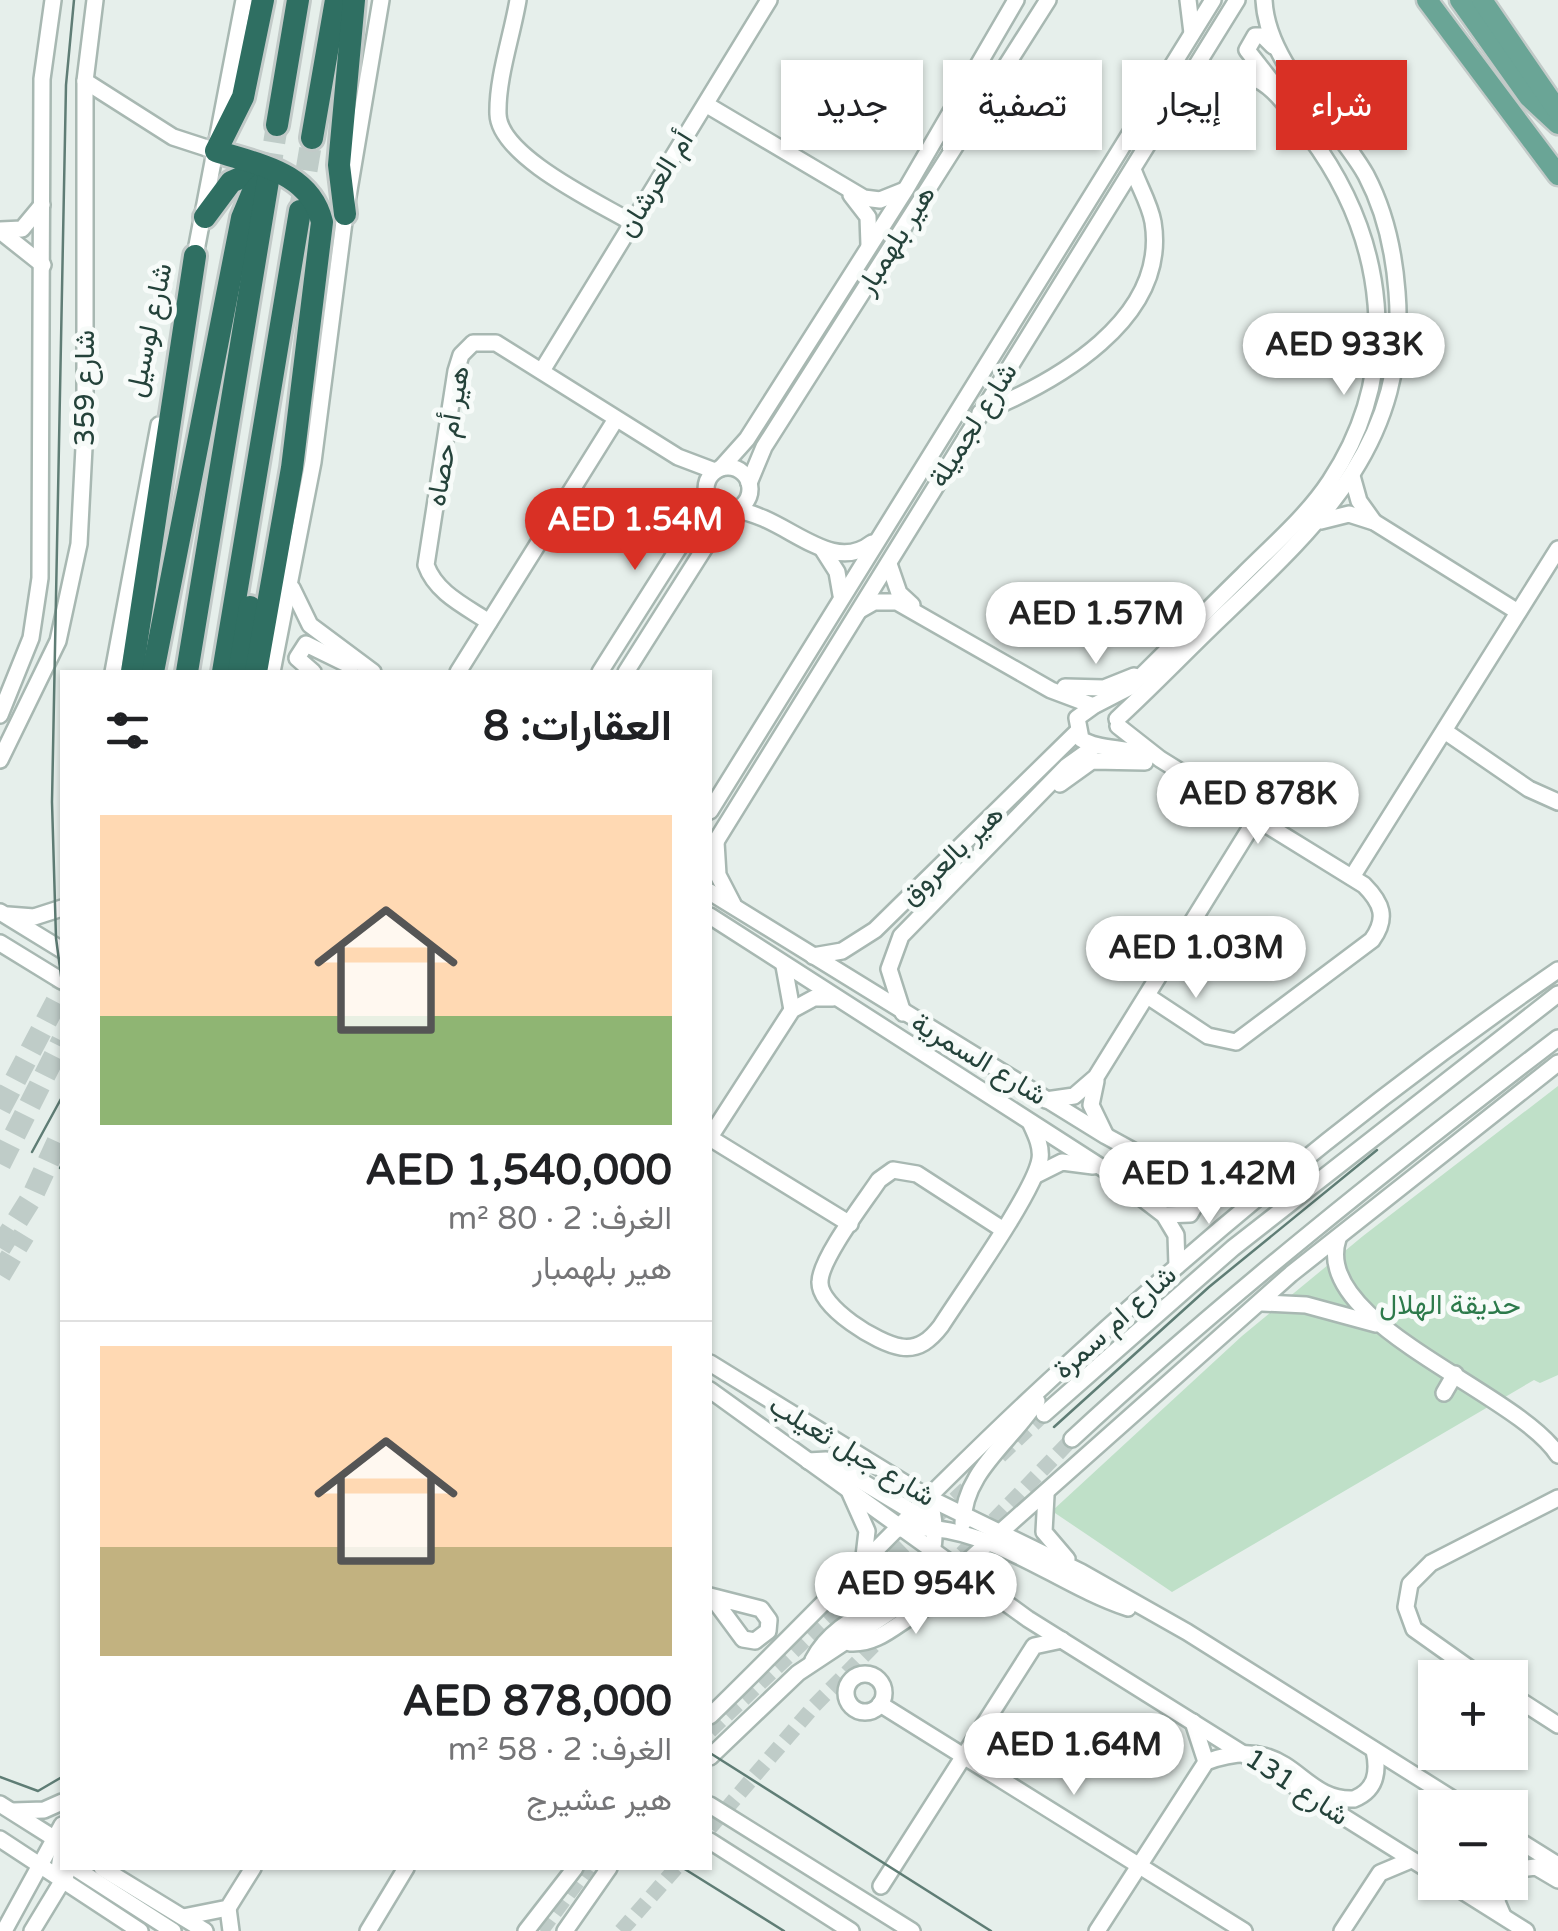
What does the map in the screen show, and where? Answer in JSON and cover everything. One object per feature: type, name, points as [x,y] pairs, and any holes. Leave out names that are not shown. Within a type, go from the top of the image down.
[{"type":"highway","points":[[256,670],[290,486],[322,222],[306,188],[216,151],[243,97],[262,0]]},
{"type":"highway","points":[[277,125],[298,0]]},
{"type":"highway","points":[[312,138],[336,0]]},
{"type":"highway","points":[[345,214],[339,166],[354,0]]},
{"type":"highway","points":[[205,217],[231,182],[267,171]]},
{"type":"highway","points":[[153,670],[242,218],[267,171]]},
{"type":"highway","points":[[188,670],[267,171]]},
{"type":"highway","points":[[223,670],[300,211]]},
{"type":"highway","points":[[239,670],[283,384],[295,238]]},
{"type":"highway","points":[[132,670],[196,256]]},
{"type":"main road","points":[[1427,0],[1558,176]]},
{"type":"main road","points":[[1460,0],[1529,97],[1558,124]]},
{"type":"main road","points":[[1482,0],[1558,111]]},
{"type":"street","name":"شارع 359","points":[[0,760],[58,641],[80,544],[85,428],[85,81],[95,0]]},
{"type":"street","name":"شارع لوسيل","points":[[113,670],[166,388],[205,217],[244,0]]},
{"type":"street","points":[[272,670],[314,462],[345,214],[381,0]]},
{"type":"street","points":[[518,0],[498,114],[502,134],[558,178],[631,222]]},
{"type":"street","name":"أم العرشان","points":[[543,370],[769,0]]},
{"type":"street","name":"هير بلهمبار","points":[[718,469],[747,440],[906,189],[1016,0]]},
{"type":"street","name":"هير بلهمبار","points":[[750,486],[764,446],[1048,0]]},
{"type":"street","points":[[1188,0],[1192,33]]},
{"type":"street","name":"شارع لجميلة","points":[[712,808],[1212,0]]},
{"type":"street","name":"شارع لجميلة","points":[[1201,60],[1237,0]]},
{"type":"street","points":[[1264,0],[1266,20],[1283,56]]},
{"type":"street","name":"شارع 359","points":[[0,716],[26,655],[40,578],[42,79],[50,4]]},
{"type":"street","points":[[1077,728],[1080,712],[1122,694],[1319,496],[1352,442],[1372,383],[1379,306],[1364,234],[1330,164],[1251,58],[1248,42],[1264,36],[1283,56],[1366,176],[1395,267],[1398,330],[1390,389],[1384,412],[1352,476],[1322,521],[1118,722],[1113,739],[1098,746]]},
{"type":"street","points":[[1256,79],[1275,89]]},
{"type":"street","points":[[85,81],[173,137],[216,151]]},
{"type":"street","points":[[707,105],[844,189],[872,200],[906,189]]},
{"type":"street","name":"شارع لجميلة","points":[[713,846],[1147,150]]},
{"type":"street","points":[[980,413],[1067,370],[1096,347],[1136,298],[1152,256],[1153,222],[1134,172]]},
{"type":"street","points":[[844,189],[868,217],[869,247]]},
{"type":"street","points":[[0,231],[22,229],[44,201]]},
{"type":"street","points":[[0,231],[42,265]]},
{"type":"street","name":"هير أم حصاه","points":[[488,622],[444,592],[431,579],[426,565],[456,371],[465,350],[480,341],[496,343],[678,457],[718,469]]},
{"type":"street","points":[[459,670],[616,419]]},
{"type":"street","name":"هير أم حصاه","points":[[678,457],[707,496]]},
{"type":"street","points":[[601,670],[707,496],[708,480],[718,469],[738,469],[777,520],[824,550],[838,572],[842,595]]},
{"type":"street","points":[[1352,476],[1359,501],[1374,522]]},
{"type":"street","points":[[627,670],[731,510],[746,502],[750,486]]},
{"type":"street","points":[[707,496],[731,510],[777,520]]},
{"type":"street","points":[[1322,521],[1349,514],[1374,522],[1518,612]]},
{"type":"street","points":[[824,550],[856,553],[879,537]]},
{"type":"street","points":[[1352,877],[1558,548]]},
{"type":"street","points":[[889,564],[899,594],[919,611],[1051,690],[1110,708],[1118,722],[1160,760]]},
{"type":"street","points":[[292,587],[310,624],[370,670]]},
{"type":"street","points":[[860,610],[886,600],[919,611]]},
{"type":"street","points":[[311,670],[298,658],[306,644],[359,670]]},
{"type":"street","points":[[1025,674],[1080,690],[1104,688],[1124,682],[1165,652]]},
{"type":"street","points":[[1051,690],[1068,708],[1077,728],[1098,746],[1119,746],[1182,772],[1352,877],[1376,897],[1382,912],[1376,934],[1242,1039],[1217,1040],[1149,996]]},
{"type":"street","name":"هير بالعروق","points":[[813,956],[842,951],[875,930],[1077,728]]},
{"type":"street","points":[[1446,732],[1529,790],[1558,802]]},
{"type":"street","name":"هير بالعروق","points":[[903,1012],[890,978],[894,947],[1039,794],[1098,746]]},
{"type":"street","name":"هير بالعروق","points":[[1039,794],[1104,758],[1140,761],[1182,772]]},
{"type":"street","points":[[1046,1100],[1074,1096],[1096,1077],[1256,820]]},
{"type":"street","points":[[713,846],[718,875],[738,911]]},
{"type":"street","name":"شارع السمرية","points":[[712,893],[1046,1100],[1195,1186],[1222,1198],[1258,1197]]},
{"type":"street","points":[[1,913],[34,917],[60,909]]},
{"type":"street","points":[[1,913],[60,949]]},
{"type":"street","name":"شارع السمرية","points":[[713,920],[1104,1169],[1164,1215]]},
{"type":"street","points":[[0,942],[60,980]]},
{"type":"street","points":[[784,966],[792,1010]]},
{"type":"street","name":"شارع ام سمرة","points":[[712,1714],[1050,1380],[1177,1266],[1258,1197],[1558,970]]},
{"type":"street","name":"شارع ام سمرة","points":[[1044,1414],[1233,1248],[1558,994]]},
{"type":"street","points":[[712,1135],[792,1010],[814,998],[835,998]]},
{"type":"street","name":"شارع ام سمرة","points":[[1072,1440],[1195,1328],[1408,1152],[1558,1038]]},
{"type":"street","points":[[811,1663],[965,1563],[1046,1496],[1261,1303],[1558,1062]]},
{"type":"street","points":[[1096,1077],[1091,1105],[1106,1136]]},
{"type":"street","points":[[1002,1229],[905,1170],[893,1170],[878,1180],[821,1273],[822,1294],[835,1311],[901,1348],[931,1338],[1002,1229],[1036,1175],[1040,1147],[1030,1122]]},
{"type":"street","points":[[712,1139],[850,1224]]},
{"type":"street","points":[[1036,1175],[1062,1162],[1104,1169]]},
{"type":"street","points":[[1177,1266],[1176,1235],[1164,1215],[1190,1214],[1198,1200],[1195,1186]]},
{"type":"street","points":[[1338,1240],[1338,1276],[1380,1326]]},
{"type":"street","points":[[1261,1303],[1306,1305],[1380,1326],[1541,1434],[1558,1455]]},
{"type":"street","name":"شارع جبل ثعيلب","points":[[712,1365],[929,1498],[964,1527],[993,1536]]},
{"type":"street","points":[[1444,1392],[1455,1374]]},
{"type":"street","points":[[992,1594],[965,1563],[967,1492],[976,1476],[1027,1418],[1050,1380]]},
{"type":"street","name":"شارع جبل ثعيلب","points":[[718,1403],[808,1462],[934,1554],[965,1563]]},
{"type":"street","points":[[808,1462],[826,1460],[838,1466],[936,1526]]},
{"type":"street","points":[[848,1490],[867,1531],[864,1566]]},
{"type":"street","points":[[1046,1496],[1044,1532],[1081,1572]]},
{"type":"street","points":[[712,1755],[811,1663],[826,1642],[905,1588],[934,1554],[936,1526],[929,1498]]},
{"type":"street","points":[[1458,1660],[1414,1629],[1406,1606],[1410,1584],[1431,1562],[1558,1498]]},
{"type":"street","points":[[899,1529],[964,1527]]},
{"type":"street","points":[[993,1536],[1081,1572],[1438,1790]]},
{"type":"street","points":[[993,1536],[1101,1597],[1161,1618]]},
{"type":"street","points":[[846,1642],[869,1640],[926,1604],[947,1596],[992,1594]]},
{"type":"street","name":"شارع 131","points":[[992,1594],[1418,1864]]},
{"type":"street","points":[[881,1886],[1034,1646],[1028,1619]]},
{"type":"street","points":[[1034,1646],[1062,1640]]},
{"type":"street","points":[[880,1704],[1244,1931]]},
{"type":"street","points":[[1528,1705],[1558,1724]]},
{"type":"street","points":[[1192,1722],[1206,1762]]},
{"type":"street","points":[[1097,1931],[1206,1762],[1242,1752],[1270,1757],[1345,1800],[1362,1796],[1373,1784],[1377,1769],[1374,1750]]},
{"type":"street","points":[[5,1807],[44,1810],[60,1803]]},
{"type":"street","points":[[712,1805],[912,1931]]},
{"type":"street","points":[[5,1807],[60,1852]]},
{"type":"street","points":[[0,1839],[40,1864]]},
{"type":"street","points":[[1379,1840],[1380,1873]]},
{"type":"street","points":[[712,1843],[851,1931]]},
{"type":"street","points":[[1528,1846],[1558,1865]]},
{"type":"street","points":[[4,1931],[40,1864],[60,1856]]},
{"type":"street","points":[[40,1864],[60,1856]]},
{"type":"street","points":[[1342,1931],[1380,1873],[1411,1860]]},
{"type":"street","points":[[1528,1868],[1536,1867],[1558,1880]]},
{"type":"street","points":[[32,1931],[53,1894],[60,1869]]},
{"type":"street","points":[[79,1870],[140,1931]]},
{"type":"street","points":[[85,1870],[172,1931]]},
{"type":"street","points":[[105,1870],[205,1931]]},
{"type":"street","points":[[120,1870],[144,1896]]},
{"type":"street","points":[[231,1931],[228,1908],[252,1870]]},
{"type":"street","points":[[368,1931],[405,1870]]},
{"type":"street","points":[[530,1928],[574,1870]]},
{"type":"street","points":[[565,1931],[608,1870]]},
{"type":"street","points":[[32,1882],[48,1882],[53,1894]]},
{"type":"street","points":[[1477,1900],[1526,1931]]},
{"type":"street","points":[[1497,1900],[1504,1917]]},
{"type":"street","points":[[183,1918],[228,1908]]},
{"type":"green space","name":"حديقة الهلال","points":[[1558,1086],[1558,1375],[1540,1383],[1534,1380],[1172,1592],[1052,1511],[1242,1336],[1363,1236]]},
{"type":"tunnel","points":[[269,175],[277,125]]},
{"type":"tunnel","points":[[301,203],[312,138]]},
{"type":"tunnel","points":[[0,1109],[60,995]]},
{"type":"tunnel","points":[[0,1164],[60,1045]]},
{"type":"tunnel","points":[[0,1248],[32,1197],[60,1136]]},
{"type":"tunnel","points":[[0,1275],[24,1235]]},
{"type":"tunnel","points":[[1000,1456],[1044,1414]]},
{"type":"tunnel","points":[[946,1570],[1072,1439]]},
{"type":"tunnel","points":[[938,1515],[976,1479]]},
{"type":"tunnel","points":[[712,1729],[921,1530]]},
{"type":"tunnel","points":[[712,1826],[814,1706],[885,1634]]},
{"type":"tunnel","points":[[541,1931],[587,1870]]},
{"type":"tunnel","points":[[621,1931],[674,1870]]},
{"type":"tram line","points":[[60,968],[52,802],[66,85],[74,0]]},
{"type":"tram line","points":[[32,1152],[60,1101]]},
{"type":"tram line","points":[[1054,1427],[1209,1287],[1377,1150]]},
{"type":"tram line","points":[[712,1754],[991,1931]]},
{"type":"tram line","points":[[0,1777],[38,1791],[60,1778]]},
{"type":"tram line","points":[[686,1870],[784,1931]]}]
